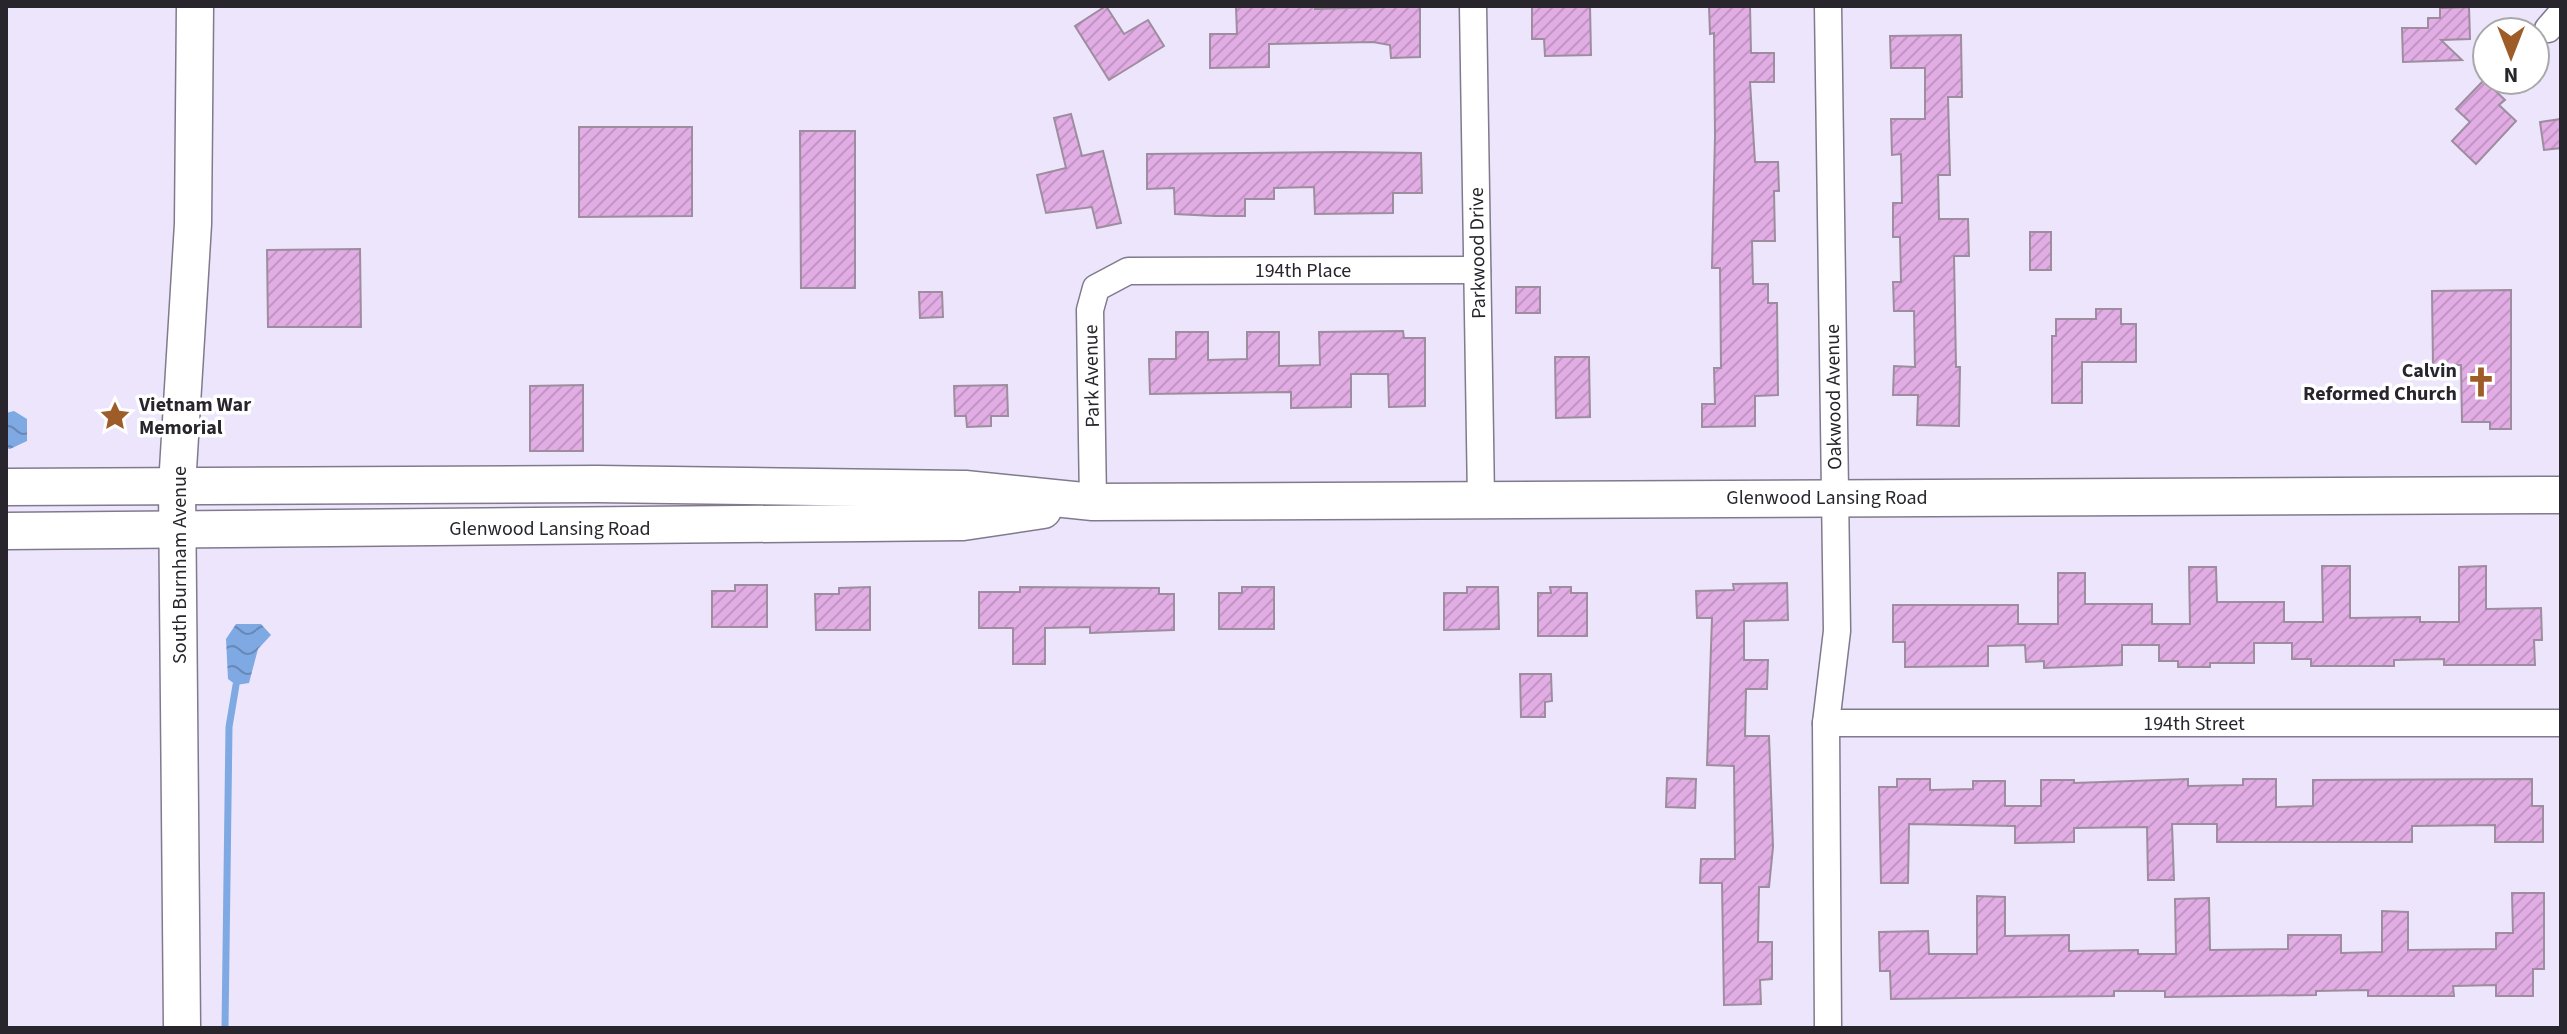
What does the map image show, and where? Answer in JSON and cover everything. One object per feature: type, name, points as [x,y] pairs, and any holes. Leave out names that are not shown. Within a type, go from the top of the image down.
[{"type":"main road","name":"South Burnham Avenue","points":[[182,1028],[177,486],[193,224],[195,6]]},
{"type":"main road","name":"Glenwood Lansing Road","points":[[6,487],[597,484],[965,489],[1093,502],[2561,495]]},
{"type":"main road","name":"Glenwood Lansing Road","points":[[6,531],[963,522],[1093,502]]},
{"type":"street","name":"Parkwood Drive","points":[[1473,6],[1481,499]]},
{"type":"street","name":"Oakwood Avenue","points":[[1828,6],[1837,631],[1826,723],[1828,1028]]},
{"type":"street","name":"194th Place","points":[[1128,271],[1477,270]]},
{"type":"street","name":"Park Avenue","points":[[1093,502],[1090,310],[1096,288],[1128,271]]},
{"type":"street","name":"194th Street","points":[[1826,723],[2561,723]]},
{"type":"water","points":[[14,411],[27,419],[27,441],[10,449],[6,448],[6,413]]},
{"type":"water","points":[[236,624],[261,624],[271,635],[258,649],[249,683],[236,685],[228,679],[226,639]]},
{"type":"building","points":[[1106,6],[1124,34],[1148,20],[1164,46],[1109,80],[1075,26]]},
{"type":"building","points":[[1315,6],[1315,9],[1420,6],[1420,57],[1391,58],[1390,45],[1373,42],[1269,44],[1269,67],[1210,68],[1210,34],[1237,34],[1236,7]]},
{"type":"building","points":[[1532,6],[1590,6],[1591,55],[1545,56],[1544,39],[1532,39]]},
{"type":"building","points":[[1709,6],[1750,6],[1751,53],[1774,53],[1774,82],[1750,82],[1755,162],[1778,162],[1779,191],[1774,191],[1775,241],[1752,241],[1753,284],[1768,284],[1768,303],[1777,303],[1778,395],[1755,396],[1755,426],[1702,427],[1702,404],[1715,404],[1714,368],[1721,368],[1720,268],[1712,268],[1714,33],[1710,34]]},
{"type":"building","points":[[2469,7],[2470,39],[2441,40],[2462,60],[2403,62],[2402,28],[2428,28],[2428,18],[2440,18],[2440,8]]},
{"type":"building","points":[[1961,35],[1962,97],[1948,97],[1950,175],[1938,175],[1939,219],[1968,219],[1969,256],[1954,256],[1956,367],[1960,367],[1959,426],[1917,425],[1918,395],[1893,395],[1894,366],[1915,367],[1914,311],[1894,311],[1893,282],[1901,282],[1900,237],[1893,237],[1893,203],[1902,203],[1901,154],[1892,155],[1891,119],[1925,119],[1925,68],[1891,68],[1890,36]]},
{"type":"building","points":[[2471,93],[2471,96],[2501,96],[2505,100],[2499,105],[2516,121],[2476,164],[2452,141],[2470,122],[2456,109]]},
{"type":"building","points":[[1071,114],[1082,156],[1103,151],[1121,223],[1097,228],[1092,207],[1046,213],[1037,175],[1066,168],[1054,118]]},
{"type":"building","points":[[2561,119],[2561,148],[2544,150],[2540,122]]},
{"type":"building","points":[[579,127],[692,127],[692,216],[579,217]]},
{"type":"building","points":[[800,131],[855,131],[855,288],[801,288]]},
{"type":"building","points":[[1421,153],[1422,193],[1393,193],[1393,213],[1315,214],[1314,187],[1274,188],[1274,199],[1245,199],[1245,216],[1215,216],[1175,214],[1174,188],[1147,189],[1147,154]]},
{"type":"building","points":[[2030,232],[2051,232],[2051,270],[2030,270]]},
{"type":"building","points":[[360,249],[361,327],[268,327],[267,250]]},
{"type":"building","points":[[1516,287],[1540,287],[1540,313],[1516,313]]},
{"type":"building","points":[[2511,290],[2511,429],[2490,429],[2490,422],[2462,422],[2461,365],[2433,365],[2432,291]]},
{"type":"building","points":[[919,292],[942,292],[943,317],[920,318]]},
{"type":"building","points":[[2096,309],[2121,309],[2121,324],[2136,324],[2136,362],[2082,362],[2082,403],[2052,403],[2052,336],[2056,336],[2056,319],[2096,319]]},
{"type":"building","points":[[1403,331],[1404,338],[1425,338],[1425,406],[1389,407],[1388,374],[1351,374],[1351,407],[1291,408],[1291,392],[1150,394],[1149,359],[1176,359],[1176,332],[1208,332],[1208,360],[1247,359],[1247,332],[1279,332],[1279,366],[1320,365],[1319,332]]},
{"type":"building","points":[[1555,357],[1589,357],[1590,417],[1556,418]]},
{"type":"building","points":[[583,385],[583,451],[530,451],[530,386]]},
{"type":"building","points":[[1007,385],[1008,416],[991,416],[991,426],[967,427],[966,416],[955,416],[954,386]]},
{"type":"building","points":[[2322,566],[2350,566],[2350,618],[2420,617],[2420,622],[2459,622],[2459,567],[2486,566],[2486,609],[2541,608],[2542,640],[2534,640],[2535,665],[2444,665],[2444,659],[2394,660],[2394,666],[2311,666],[2311,659],[2292,659],[2292,643],[2254,643],[2254,663],[2210,663],[2210,667],[2178,667],[2178,661],[2159,661],[2159,645],[2122,645],[2122,665],[2044,668],[2044,661],[2026,662],[2025,645],[1988,646],[1988,666],[1905,667],[1905,642],[1893,642],[1893,605],[2018,605],[2018,624],[2058,624],[2058,573],[2085,573],[2085,604],[2152,604],[2152,624],[2190,624],[2189,567],[2216,567],[2217,602],[2284,602],[2284,622],[2323,622]]},
{"type":"building","points":[[1787,583],[1788,620],[1744,621],[1744,660],[1768,660],[1767,689],[1746,689],[1745,736],[1769,736],[1773,847],[1769,887],[1759,887],[1758,942],[1772,942],[1772,979],[1760,980],[1761,1004],[1724,1005],[1722,883],[1700,883],[1701,859],[1735,859],[1734,766],[1707,765],[1712,618],[1697,618],[1696,591],[1734,590],[1733,584]]},
{"type":"building","points":[[735,585],[767,585],[767,627],[712,627],[712,591],[735,591]]},
{"type":"building","points":[[870,587],[870,630],[816,630],[815,594],[839,594],[839,588]]},
{"type":"building","points":[[1020,587],[1159,588],[1159,594],[1174,594],[1174,630],[1090,633],[1090,627],[1045,628],[1045,664],[1013,664],[1013,628],[979,628],[979,592],[1020,592]]},
{"type":"building","points":[[1242,587],[1274,587],[1274,629],[1219,629],[1219,593],[1242,593]]},
{"type":"building","points":[[1467,587],[1498,587],[1499,629],[1444,630],[1444,593],[1467,593]]},
{"type":"building","points":[[1550,587],[1571,587],[1571,593],[1587,593],[1587,636],[1538,636],[1538,593],[1551,593]]},
{"type":"building","points":[[1520,674],[1551,674],[1552,701],[1545,702],[1545,717],[1521,717]]},
{"type":"building","points":[[1667,778],[1696,779],[1695,808],[1666,807]]},
{"type":"building","points":[[1897,779],[1930,779],[1930,790],[1973,789],[1973,781],[2005,781],[2005,806],[2041,806],[2041,780],[2074,780],[2074,783],[2188,779],[2188,786],[2243,785],[2243,779],[2276,779],[2276,807],[2313,806],[2313,780],[2532,779],[2532,806],[2543,806],[2543,842],[2495,842],[2495,825],[2412,826],[2412,842],[2217,842],[2217,824],[2172,824],[2174,880],[2148,880],[2147,827],[2074,828],[2074,842],[2015,843],[2015,826],[1909,824],[1908,883],[1881,883],[1879,787],[1897,787]]},
{"type":"building","points":[[2512,893],[2544,893],[2544,969],[2533,969],[2533,996],[2496,996],[2496,985],[2453,986],[2454,996],[2368,996],[2368,990],[2316,991],[2316,995],[2165,997],[2165,991],[2114,991],[2114,996],[1891,999],[1890,971],[1880,971],[1879,932],[1928,931],[1929,954],[1977,954],[1977,896],[2005,897],[2005,936],[2069,935],[2069,951],[2138,950],[2138,954],[2176,954],[2175,899],[2209,898],[2210,950],[2288,949],[2288,935],[2341,935],[2341,953],[2382,952],[2382,911],[2408,912],[2408,950],[2496,949],[2496,933],[2513,933]]},
{"type":"waterway","points":[[225,1028],[229,727],[236,685]]},
{"type":"place","name":"Calvin Reformed Church","points":[[2481,382]]},
{"type":"place","name":"Vietnam War Memorial","points":[[115,416]]}]
